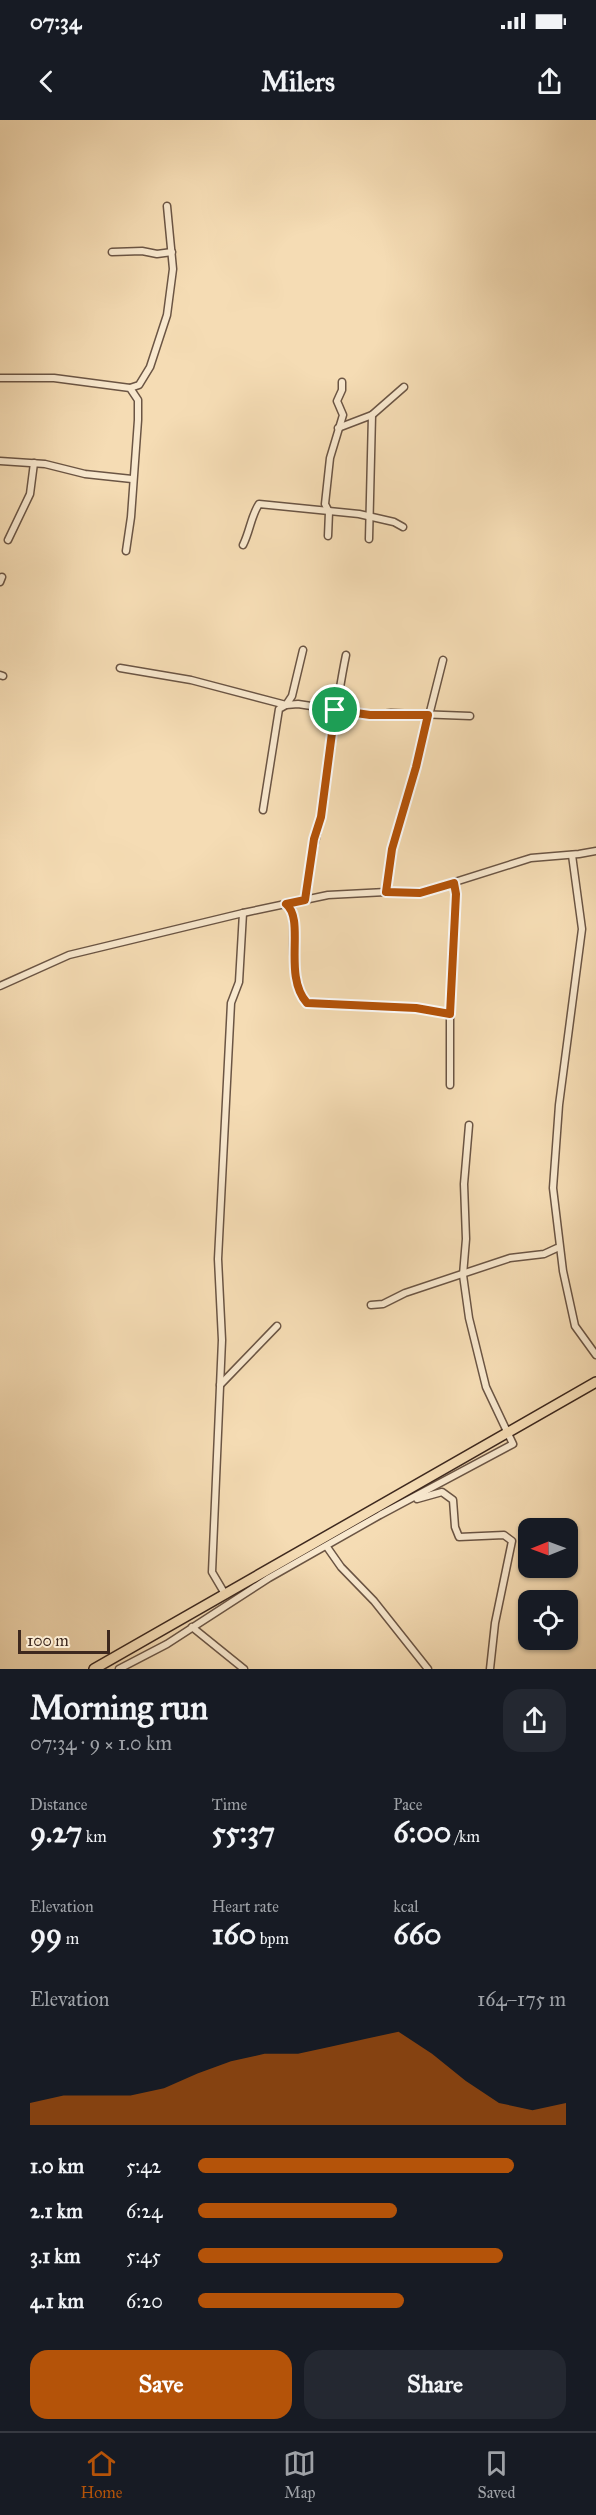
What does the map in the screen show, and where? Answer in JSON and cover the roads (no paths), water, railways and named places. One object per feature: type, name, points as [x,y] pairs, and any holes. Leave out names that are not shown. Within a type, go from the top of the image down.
[{"type":"highway","points":[[94,1669],[596,1382]]},
{"type":"street","points":[[0,378],[54,378],[130,388],[139,385],[150,367],[164,324],[172,287],[172,252],[167,206]]},
{"type":"street","points":[[112,252],[157,254],[172,252]]},
{"type":"street","points":[[328,536],[329,512],[325,504],[330,458],[343,415],[337,401],[342,390],[342,382]]},
{"type":"street","points":[[338,428],[372,415],[404,387]]},
{"type":"street","points":[[126,551],[131,517],[138,400],[130,388]]},
{"type":"street","points":[[369,539],[372,415]]},
{"type":"street","points":[[0,461],[66,467],[84,474],[132,479]]},
{"type":"street","points":[[8,540],[30,494],[34,463]]},
{"type":"street","points":[[243,545],[252,525],[252,514],[260,504],[371,516],[403,527]]},
{"type":"street","points":[[263,810],[279,709],[286,705],[292,696],[303,650]]},
{"type":"street","points":[[305,900],[314,839],[321,817],[335,710],[346,655]]},
{"type":"street","points":[[386,892],[392,849],[416,767],[443,660]]},
{"type":"street","points":[[120,668],[191,680],[286,705],[298,704],[370,715],[470,716]]},
{"type":"street","points":[[0,986],[69,955],[243,913],[328,895],[420,893],[531,858],[596,851]]},
{"type":"street","points":[[572,855],[582,929],[559,1105],[553,1188],[562,1271],[575,1326],[596,1355]]},
{"type":"street","points":[[450,1085],[450,1014],[456,894],[454,883]]},
{"type":"street","points":[[286,904],[292,909],[294,917],[295,978],[299,994],[307,1003],[416,1008],[450,1014]]},
{"type":"street","points":[[225,1594],[212,1572],[222,1340],[218,1259],[231,1003],[239,982],[243,913]]},
{"type":"street","points":[[119,1669],[167,1644],[269,1578],[513,1444],[486,1387],[469,1318],[462,1275],[466,1239],[464,1184],[469,1125]]},
{"type":"street","points":[[371,1305],[383,1304],[405,1293],[510,1258],[544,1254],[557,1248]]},
{"type":"street","points":[[220,1386],[277,1326]]},
{"type":"street","points":[[407,1502],[442,1492],[453,1500],[455,1527],[459,1537],[504,1535],[512,1541],[495,1623],[490,1669]]},
{"type":"street","points":[[327,1547],[341,1567],[374,1601],[428,1669]]},
{"type":"street","points":[[192,1627],[244,1669]]}]
